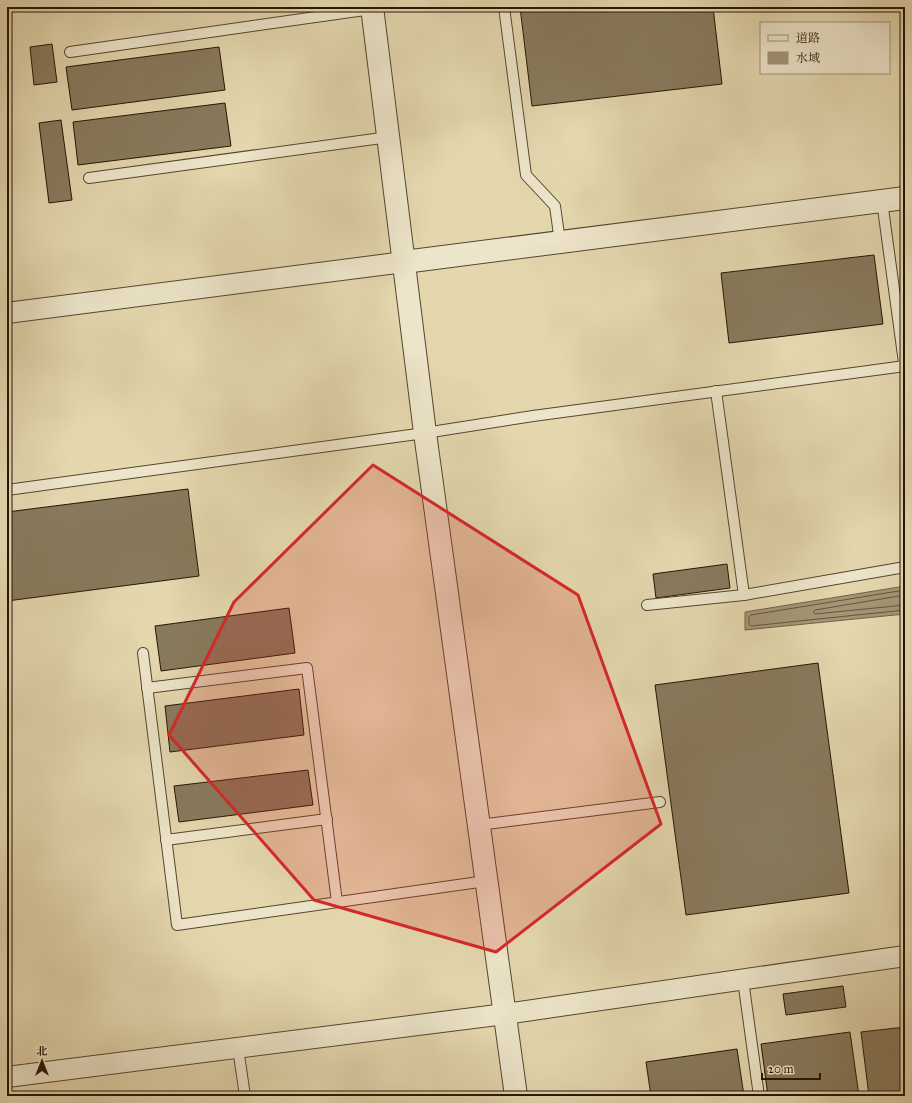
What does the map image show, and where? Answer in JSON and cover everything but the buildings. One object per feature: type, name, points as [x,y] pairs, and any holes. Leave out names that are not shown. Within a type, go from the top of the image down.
[{"type":"street","points":[[372,8],[425,434],[516,1096]]},
{"type":"street","points":[[7,313],[905,198]]},
{"type":"street","points":[[7,1077],[505,1014],[905,956]]},
{"type":"lane","points":[[504,7],[526,175],[555,206],[560,242]]},
{"type":"lane","points":[[70,52],[372,8]]},
{"type":"lane","points":[[88,178],[389,137]]},
{"type":"lane","points":[[7,490],[425,434],[533,416],[905,367],[882,201]]},
{"type":"lane","points":[[716,391],[744,595]]},
{"type":"lane","points":[[647,605],[744,595],[905,567]]},
{"type":"lane","points":[[143,653],[176,925],[486,881]]},
{"type":"lane","points":[[147,688],[307,668],[337,902]]},
{"type":"lane","points":[[479,825],[660,802]]},
{"type":"lane","points":[[166,840],[326,819]]},
{"type":"lane","points":[[743,980],[759,1096]]},
{"type":"lane","points":[[238,1048],[245,1096]]},
{"type":"highlighted area","points":[[373,465],[578,595],[661,824],[496,952],[314,900],[169,735],[234,602]]},
{"type":"water","points":[[905,586],[905,614],[745,630],[745,612]]}]
